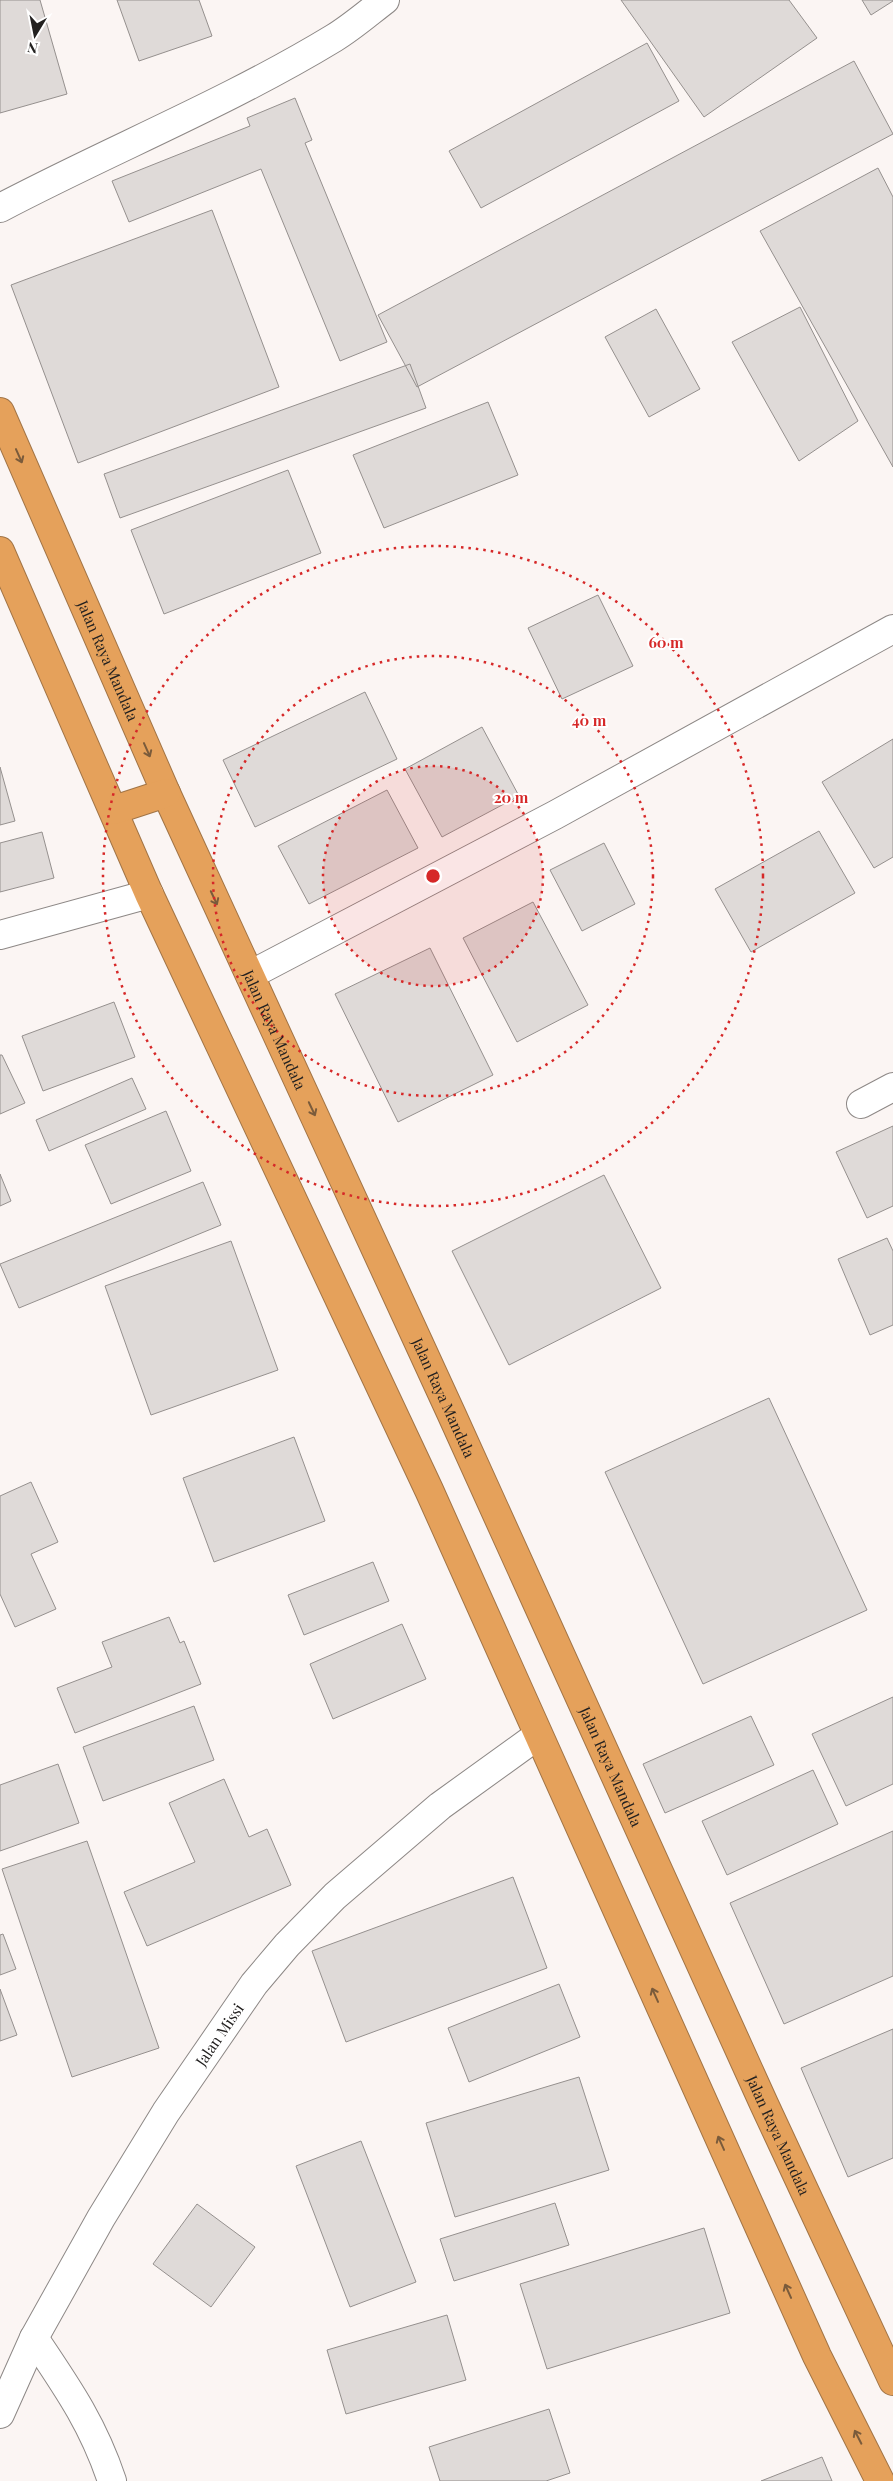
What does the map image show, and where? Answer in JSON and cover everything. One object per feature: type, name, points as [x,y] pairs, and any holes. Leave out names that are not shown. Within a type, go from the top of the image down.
[{"type":"highway","name":"Jalan Raya Mandala","points":[[0,412],[166,793],[447,1404],[764,2104],[893,2380]]},
{"type":"highway","points":[[0,551],[149,894],[424,1481],[817,2356],[880,2481]]},
{"type":"highway","points":[[114,810],[166,793]]},
{"type":"street","points":[[0,208],[54,180],[198,112],[335,38],[385,0]]},
{"type":"street","points":[[250,975],[555,815],[893,629]]},
{"type":"street","points":[[0,935],[149,894]]},
{"type":"street","points":[[861,1104],[893,1087]]},
{"type":"street","name":"Jalan Missi","points":[[0,2414],[34,2338],[101,2218],[166,2112],[260,1977],[287,1945],[335,1896],[440,1806],[537,1736]]},
{"type":"street","points":[[34,2338],[79,2404],[102,2452],[112,2481]]},
{"type":"building","points":[[0,0],[40,0],[67,94],[0,113]]},
{"type":"building","points":[[117,0],[199,0],[212,36],[139,61]]},
{"type":"building","points":[[621,0],[789,0],[817,38],[704,117]]},
{"type":"building","points":[[862,0],[893,0],[893,1],[871,15]]},
{"type":"building","points":[[647,43],[679,101],[481,208],[449,151]]},
{"type":"building","points":[[854,61],[893,134],[417,387],[378,315]]},
{"type":"building","points":[[295,98],[312,140],[305,143],[387,342],[340,361],[261,169],[129,222],[112,181],[250,126],[247,118]]},
{"type":"building","points":[[878,168],[893,197],[893,467],[760,231]]},
{"type":"building","points":[[212,210],[279,387],[78,463],[11,285]]},
{"type":"building","points":[[800,307],[858,421],[799,461],[732,342]]},
{"type":"building","points":[[656,309],[700,389],[649,417],[605,337]]},
{"type":"building","points":[[410,364],[426,408],[120,518],[104,474]]},
{"type":"building","points":[[488,402],[518,475],[384,528],[353,455]]},
{"type":"building","points":[[288,470],[321,553],[164,614],[131,530]]},
{"type":"building","points":[[598,595],[633,666],[562,699],[528,628]]},
{"type":"building","points":[[365,692],[397,759],[255,827],[223,760]]},
{"type":"building","points":[[482,727],[519,796],[442,837],[405,769]]},
{"type":"building","points":[[893,739],[893,857],[874,868],[822,782]]},
{"type":"building","points":[[0,767],[15,821],[0,825]]},
{"type":"building","points":[[387,790],[418,848],[309,904],[278,846]]},
{"type":"building","points":[[819,831],[855,893],[751,952],[715,889]]},
{"type":"building","points":[[42,832],[54,878],[0,892],[0,843]]},
{"type":"building","points":[[604,843],[635,904],[582,931],[550,870]]},
{"type":"building","points":[[533,902],[588,1005],[517,1042],[463,938]]},
{"type":"building","points":[[430,948],[493,1075],[398,1122],[335,994]]},
{"type":"building","points":[[114,1002],[135,1057],[43,1091],[22,1036]]},
{"type":"building","points":[[0,1055],[2,1055],[25,1103],[0,1114]]},
{"type":"building","points":[[132,1078],[146,1109],[49,1151],[36,1120]]},
{"type":"building","points":[[166,1111],[191,1171],[111,1204],[85,1145]]},
{"type":"building","points":[[893,1126],[893,1206],[867,1218],[836,1152]]},
{"type":"building","points":[[0,1174],[11,1201],[0,1206]]},
{"type":"building","points":[[604,1175],[661,1288],[509,1365],[452,1251]]},
{"type":"building","points":[[203,1182],[221,1225],[19,1308],[0,1264]]},
{"type":"building","points":[[887,1238],[893,1251],[893,1325],[870,1335],[838,1259]]},
{"type":"building","points":[[231,1241],[278,1370],[151,1415],[105,1286]]},
{"type":"building","points":[[769,1398],[867,1610],[703,1684],[605,1472]]},
{"type":"building","points":[[294,1437],[325,1521],[214,1562],[183,1478]]},
{"type":"building","points":[[31,1482],[58,1542],[31,1554],[56,1609],[15,1627],[0,1594],[0,1496]]},
{"type":"building","points":[[373,1562],[389,1601],[304,1635],[288,1595]]},
{"type":"building","points":[[169,1617],[180,1643],[184,1641],[201,1684],[75,1733],[57,1688],[112,1667],[102,1642]]},
{"type":"building","points":[[402,1624],[426,1679],[333,1719],[310,1664]]},
{"type":"building","points":[[893,1697],[893,1784],[846,1806],[812,1734]]},
{"type":"building","points":[[194,1706],[214,1760],[103,1801],[83,1747]]},
{"type":"building","points":[[751,1716],[774,1765],[665,1813],[643,1764]]},
{"type":"building","points":[[58,1764],[79,1823],[0,1851],[0,1785]]},
{"type":"building","points":[[813,1770],[838,1824],[727,1875],[702,1821]]},
{"type":"building","points":[[224,1779],[249,1837],[267,1829],[291,1885],[147,1946],[124,1892],[195,1862],[169,1803]]},
{"type":"building","points":[[893,1831],[893,1976],[784,2024],[730,1903]]},
{"type":"building","points":[[87,1841],[159,2048],[72,2077],[2,1869]]},
{"type":"building","points":[[513,1877],[547,1968],[346,2042],[312,1951]]},
{"type":"building","points":[[3,1934],[16,1969],[0,1975],[0,1935]]},
{"type":"building","points":[[559,1984],[580,2037],[469,2082],[448,2028]]},
{"type":"building","points":[[0,1989],[17,2035],[0,2041]]},
{"type":"building","points":[[893,2029],[893,2158],[848,2177],[801,2068]]},
{"type":"building","points":[[579,2077],[609,2170],[455,2217],[426,2123]]},
{"type":"building","points":[[361,2141],[416,2282],[350,2307],[296,2166]]},
{"type":"building","points":[[555,2203],[569,2245],[454,2281],[440,2239]]},
{"type":"building","points":[[197,2204],[255,2247],[211,2307],[153,2264]]},
{"type":"building","points":[[704,2228],[730,2313],[547,2369],[520,2284]]},
{"type":"building","points":[[447,2315],[466,2380],[346,2414],[327,2350]]},
{"type":"building","points":[[549,2409],[570,2473],[546,2481],[440,2481],[429,2447]]},
{"type":"building","points":[[822,2457],[832,2481],[761,2481]]}]
